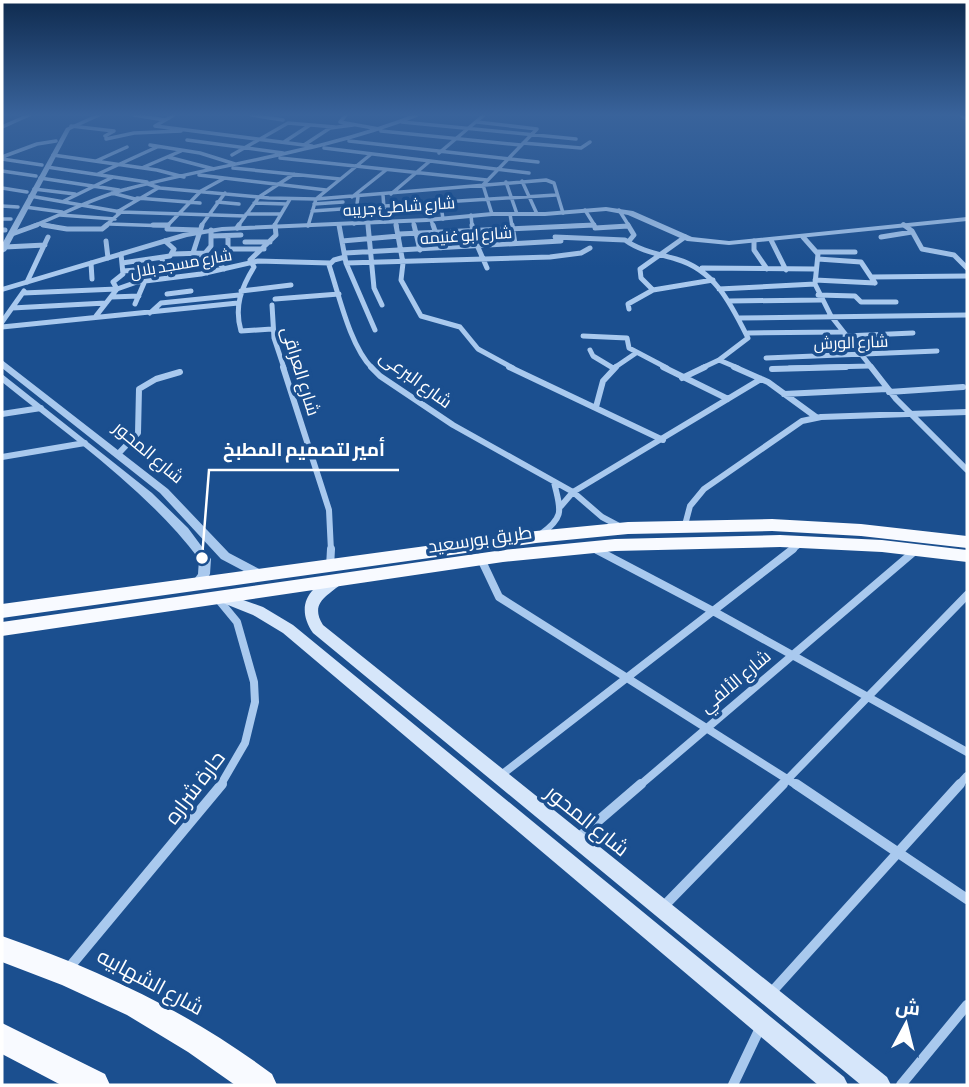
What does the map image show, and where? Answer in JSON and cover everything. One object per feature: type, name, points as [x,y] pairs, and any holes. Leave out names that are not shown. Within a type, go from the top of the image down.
[{"type":"highway","name":"طريق بورسعيد","points":[[2,611],[265,577],[333,574],[591,547],[683,531],[801,526],[967,542]]},
{"type":"highway","name":"طريق بورسعيد","points":[[2,629],[220,599],[333,574],[536,537],[628,528],[967,556]]},
{"type":"highway","name":"شارع الشهابيه","points":[[2,949],[67,971],[159,1016],[220,1054],[261,1085]]},
{"type":"highway","points":[[2,1038],[78,1081]]},
{"type":"main road","name":"شارع المحور","points":[[333,574],[314,599],[310,612],[314,625],[879,1085]]},
{"type":"main road","points":[[220,599],[258,611],[281,623],[836,1085]]},
{"type":"main road","points":[[534,834],[552,819]]},
{"type":"street","points":[[5,233],[45,166],[151,183],[158,188],[289,201],[344,202]]},
{"type":"street","points":[[97,174],[115,166]]},
{"type":"street","points":[[129,166],[185,177]]},
{"type":"street","points":[[143,168],[148,166]]},
{"type":"street","points":[[199,166],[215,170]]},
{"type":"street","points":[[5,233],[39,224],[121,190],[232,166]]},
{"type":"street","points":[[308,226],[315,202],[355,166],[487,180]]},
{"type":"street","points":[[391,194],[425,166]]},
{"type":"street","points":[[466,166],[529,173]]},
{"type":"street","points":[[483,185],[501,166]]},
{"type":"street","points":[[225,167],[340,179]]},
{"type":"street","points":[[351,197],[386,170]]},
{"type":"street","points":[[2,171],[121,190]]},
{"type":"street","points":[[2,179],[15,173]]},
{"type":"street","points":[[195,174],[326,190]]},
{"type":"street","points":[[207,273],[205,266],[208,259],[201,258],[212,236],[228,239],[239,232],[246,215],[259,197],[294,174]]},
{"type":"street","points":[[50,211],[115,177]]},
{"type":"street","points":[[198,231],[167,229],[201,191],[223,179]]},
{"type":"street","points":[[522,181],[537,214]]},
{"type":"street","points":[[315,202],[506,182],[551,181],[554,182],[562,213]]},
{"type":"street","points":[[506,182],[512,197],[512,230],[515,244]]},
{"type":"street","points":[[483,185],[492,214]]},
{"type":"street","points":[[467,187],[471,200]]},
{"type":"street","points":[[2,188],[77,195]]},
{"type":"street","points":[[39,224],[104,229],[119,212],[136,199],[158,188]]},
{"type":"street","points":[[140,224],[147,214],[178,190]]},
{"type":"street","points":[[438,190],[443,219]]},
{"type":"street","points":[[31,192],[64,202],[119,212],[177,215],[280,214]]},
{"type":"street","points":[[111,193],[136,199],[200,203]]},
{"type":"street","points":[[193,253],[198,231],[225,193]]},
{"type":"street","points":[[413,193],[414,221],[420,250]]},
{"type":"street","points":[[383,195],[385,222]]},
{"type":"street","points":[[428,203],[556,195]]},
{"type":"street","points":[[354,224],[358,197]]},
{"type":"street","points":[[254,203],[289,201]]},
{"type":"street","points":[[250,262],[276,234],[274,227],[289,201]]},
{"type":"street","points":[[217,202],[239,204]]},
{"type":"street","points":[[312,211],[414,204]]},
{"type":"street","points":[[2,205],[65,212]]},
{"type":"street","points":[[21,207],[11,219],[5,233],[4,249],[45,244]]},
{"type":"street","points":[[585,210],[601,238]]},
{"type":"street","points":[[619,210],[634,236],[629,241]]},
{"type":"street","name":"شارع شاطئ جريبه","points":[[2,290],[108,258],[121,259],[134,251],[149,251],[165,242],[198,231],[212,236],[274,227],[431,220],[471,215],[619,210],[685,237],[718,243],[803,237],[902,224],[967,219]]},
{"type":"street","points":[[548,214],[556,239],[601,238],[629,241]]},
{"type":"street","points":[[59,215],[115,219]]},
{"type":"street","points":[[471,215],[473,231],[487,268]]},
{"type":"street","points":[[2,219],[11,219]]},
{"type":"street","points":[[431,220],[440,248]]},
{"type":"street","points":[[396,222],[402,251],[402,283],[421,316],[460,327],[478,349],[491,358],[663,440]]},
{"type":"street","points":[[110,223],[169,225]]},
{"type":"street","points":[[368,223],[374,292],[382,305]]},
{"type":"street","points":[[339,224],[345,258],[374,330]]},
{"type":"street","points":[[902,224],[912,232],[922,249],[954,255],[967,268]]},
{"type":"street","points":[[342,241],[416,233],[628,226]]},
{"type":"street","points":[[881,237],[912,232]]},
{"type":"street","points":[[2,324],[29,282],[48,237]]},
{"type":"street","points":[[653,290],[641,278],[640,269],[662,256],[685,237]]},
{"type":"street","points":[[719,289],[815,282],[875,283],[862,263],[818,255],[803,237]]},
{"type":"street","points":[[224,270],[220,263],[227,251],[228,239]]},
{"type":"street","name":"شارع ابو غنيمه","points":[[345,258],[371,253],[556,239],[590,245],[574,255],[483,257]]},
{"type":"street","points":[[771,240],[786,270]]},
{"type":"street","points":[[106,241],[108,258]]},
{"type":"street","points":[[629,241],[632,247],[702,268],[815,269]]},
{"type":"street","points":[[754,241],[754,250],[767,269]]},
{"type":"street","points":[[165,242],[173,247],[173,254]]},
{"type":"street","points":[[245,242],[270,242]]},
{"type":"street","points":[[227,251],[264,248]]},
{"type":"street","points":[[134,251],[137,261]]},
{"type":"street","points":[[227,251],[237,253]]},
{"type":"street","points":[[844,252],[846,261]]},
{"type":"street","points":[[818,255],[855,252]]},
{"type":"street","points":[[96,316],[117,289],[113,282],[122,275],[121,259],[137,261],[173,254],[205,253]]},
{"type":"street","points":[[818,255],[815,282],[831,316],[888,390],[967,470]]},
{"type":"street","points":[[250,262],[330,262],[345,258],[372,263],[403,264],[483,257]]},
{"type":"street","points":[[162,258],[163,264],[205,266]]},
{"type":"street","points":[[250,262],[254,267],[240,293],[238,303],[241,331],[272,329]]},
{"type":"street","name":"شارع مسجد بلال","points":[[23,293],[117,289],[146,281],[224,270],[250,262]]},
{"type":"street","name":"شارع البرعى","points":[[330,262],[345,316],[364,358],[380,376],[453,425],[573,492],[609,521],[628,528]]},
{"type":"street","points":[[90,263],[92,279]]},
{"type":"street","points":[[169,278],[174,264]]},
{"type":"street","points":[[172,271],[194,270],[195,267]]},
{"type":"street","points":[[122,271],[149,268],[135,304]]},
{"type":"street","points":[[682,378],[719,360],[747,340],[748,333],[729,301],[702,268]]},
{"type":"street","points":[[190,276],[192,300]]},
{"type":"street","points":[[872,277],[967,276]]},
{"type":"street","points":[[629,309],[628,304],[633,300],[653,290],[713,280]]},
{"type":"street","points":[[149,313],[159,304],[291,285]]},
{"type":"street","points":[[167,294],[191,291]]},
{"type":"street","name":"شارع العراقى","points":[[333,574],[327,501],[272,329],[274,302],[339,294]]},
{"type":"street","points":[[111,297],[139,296]]},
{"type":"street","points":[[729,301],[854,296],[862,303],[896,303]]},
{"type":"street","points":[[181,301],[181,310]]},
{"type":"street","points":[[767,301],[778,317]]},
{"type":"street","points":[[12,308],[106,303]]},
{"type":"street","points":[[2,324],[238,303]]},
{"type":"street","points":[[739,318],[967,315]]},
{"type":"street","points":[[748,333],[913,333]]},
{"type":"street","points":[[583,336],[627,338],[629,348],[636,353],[728,400]]},
{"type":"street","points":[[590,350],[593,356],[613,368]]},
{"type":"street","name":"شارع الورش","points":[[766,358],[937,351]]},
{"type":"street","points":[[596,407],[601,384],[613,368],[636,353]]},
{"type":"street","points":[[719,360],[761,379],[817,417]]},
{"type":"street","name":"شارع المحور","points":[[2,363],[119,453],[177,504],[225,556],[243,568],[265,577]]},
{"type":"street","points":[[772,369],[869,366]]},
{"type":"street","points":[[119,453],[137,438],[139,432],[139,389],[156,379],[180,372]]},
{"type":"street","points":[[536,537],[555,524],[561,506],[573,492],[761,379]]},
{"type":"street","name":"شارع المحور","points":[[4,380],[148,495],[203,555],[205,570],[195,586]]},
{"type":"street","points":[[783,394],[963,387]]},
{"type":"street","points":[[2,415],[41,408]]},
{"type":"street","points":[[683,531],[690,506],[704,489],[799,422],[817,417],[967,412]]},
{"type":"street","points":[[2,457],[85,443]]},
{"type":"street","points":[[554,482],[561,506]]},
{"type":"street","points":[[499,776],[803,541]]},
{"type":"street","points":[[591,547],[792,654],[967,752]]},
{"type":"street","name":"شارع الألفي","points":[[577,839],[705,727],[917,550]]},
{"type":"street","points":[[481,559],[499,597],[788,779],[967,899]]},
{"type":"street","points":[[662,909],[967,595]]},
{"type":"street","name":"حارة شراره","points":[[67,971],[216,792],[248,738],[255,704],[252,673],[238,622],[233,612],[220,599]]},
{"type":"street","points":[[769,995],[967,776]]},
{"type":"street","points":[[901,1085],[967,1005]]},
{"type":"street","points":[[733,1085],[763,1023]]},
{"type":"place","name":"أمير لتصميم المطبخ","points":[[202,558]]}]
